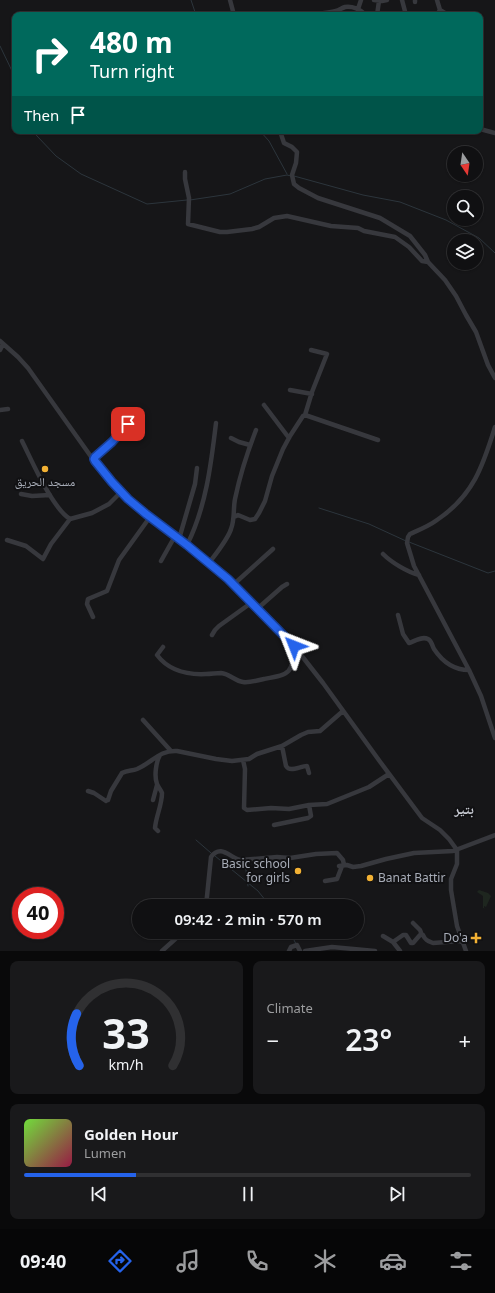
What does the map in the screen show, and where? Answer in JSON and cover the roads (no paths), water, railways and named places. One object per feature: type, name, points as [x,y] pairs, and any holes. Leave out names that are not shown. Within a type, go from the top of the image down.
[{"type":"street","points":[[230,0],[233,12]]},
{"type":"street","points":[[358,9],[361,0]]},
{"type":"street","points":[[378,12],[377,0],[387,0]]},
{"type":"street","points":[[402,0],[405,12]]},
{"type":"street","points":[[437,0],[440,10],[443,12]]},
{"type":"street","points":[[328,12],[336,11],[344,7],[358,9],[363,12]]},
{"type":"street","points":[[483,131],[495,134]]},
{"type":"street","points":[[281,134],[284,143],[292,147],[296,152],[297,156],[292,179],[294,184],[299,188],[318,198],[380,218],[394,225],[410,236],[425,255],[428,262],[445,280],[456,296],[476,332],[495,378]]},
{"type":"street","points":[[185,172],[189,198],[188,224],[220,232],[227,232],[252,229],[259,227],[274,218],[287,216],[331,226],[358,228],[364,231],[395,237],[409,247],[422,261],[428,262]]},
{"type":"street","points":[[0,350],[2,343],[28,368],[92,458],[122,493],[234,584],[294,646],[324,682],[343,711],[422,818],[440,830],[449,839],[457,850],[457,864],[451,880],[450,888],[456,924],[466,951]]},
{"type":"street","points":[[234,517],[238,515],[250,520],[255,519],[258,516],[265,501],[275,468],[289,438],[305,415],[327,354],[311,350]]},
{"type":"street","points":[[290,390],[312,394]]},
{"type":"street","points":[[264,405],[289,438]]},
{"type":"street","points":[[0,410],[8,409]]},
{"type":"street","points":[[305,415],[378,440]]},
{"type":"street","points":[[187,545],[197,520],[209,477],[216,423]]},
{"type":"street","points":[[94,459],[128,424]]},
{"type":"street","points":[[495,427],[482,467],[462,498],[436,521],[410,534],[407,543],[419,575],[480,696],[495,738]]},
{"type":"street","points":[[209,563],[230,532],[234,517],[234,504],[250,445],[256,430]]},
{"type":"street","points":[[231,438],[250,445]]},
{"type":"street","points":[[22,441],[50,495],[70,519]]},
{"type":"street","points":[[161,561],[177,538],[195,484],[197,468]]},
{"type":"street","points":[[7,540],[26,546],[43,559],[51,544],[70,519],[92,513],[108,504],[122,493]]},
{"type":"street","points":[[21,494],[32,496],[50,495]]},
{"type":"street","points":[[93,617],[87,604],[88,599],[107,591],[119,560],[150,516]]},
{"type":"street","points":[[234,584],[273,549]]},
{"type":"street","points":[[383,554],[408,572],[419,575]]},
{"type":"street","points":[[257,609],[282,587],[288,584]]},
{"type":"street","points":[[212,635],[220,626],[252,603]]},
{"type":"street","points":[[398,615],[404,634],[409,643],[425,638],[428,639],[431,641],[434,649],[449,665],[457,669],[468,670]]},
{"type":"street","points":[[163,648],[157,655],[176,671],[198,674],[219,673],[244,682],[284,675],[288,672],[292,665],[294,646]]},
{"type":"street","points":[[88,791],[107,801],[111,790],[124,772],[137,769],[161,753],[171,750],[232,761],[249,759],[257,754],[282,746],[308,732],[320,731],[343,711]]},
{"type":"street","points":[[142,720],[171,750]]},
{"type":"street","points":[[282,746],[287,768],[290,770],[307,766],[310,773]]},
{"type":"street","points":[[153,800],[157,785],[157,760],[161,753]]},
{"type":"street","points":[[243,760],[245,769],[244,808],[247,810],[272,808],[289,809],[334,802],[369,787],[389,774]]},
{"type":"street","points":[[157,785],[161,790],[162,796],[155,825],[155,828],[158,831]]},
{"type":"street","points":[[274,825],[308,818],[311,816],[309,805]]},
{"type":"street","points":[[342,866],[361,866],[414,853],[457,850],[495,835]]},
{"type":"street","points":[[207,899],[211,857],[219,852],[226,852],[236,859],[241,860],[277,857],[290,858],[316,854],[337,853],[343,860],[337,879],[325,881]]},
{"type":"street","points":[[413,923],[425,938],[433,943],[460,941],[463,943]]},
{"type":"street","points":[[393,942],[403,935],[406,935],[411,943],[417,937],[422,935]]},
{"type":"street","points":[[383,936],[393,942],[400,951]]},
{"type":"street","points":[[162,951],[175,939]]},
{"type":"street","points":[[289,951],[291,947],[297,945],[300,951]]},
{"type":"street","points":[[305,951],[332,947],[375,951]]},
{"type":"waterway","points":[[191,0],[195,12]]},
{"type":"waterway","points":[[0,46],[12,71]]},
{"type":"waterway","points":[[35,134],[56,156],[81,174],[147,204],[187,200]]},
{"type":"waterway","points":[[263,134],[269,141],[287,174]]},
{"type":"waterway","points":[[190,200],[230,194],[265,179],[287,175],[291,176]]},
{"type":"waterway","points":[[294,176],[363,195],[400,202],[446,220],[479,238],[495,253]]},
{"type":"waterway","points":[[319,508],[369,524],[406,541]]},
{"type":"waterway","points":[[409,542],[488,573],[495,571]]},
{"type":"waterway","points":[[196,840],[211,853]]},
{"type":"waterway","points":[[215,856],[258,891],[264,899]]},
{"type":"waterway","points":[[238,862],[246,870],[248,886]]},
{"type":"waterway","points":[[294,939],[296,944]]},
{"type":"place","name":"مسجد الحريق","points":[[45,469]]},
{"type":"place","name":"Basic school for girls","points":[[298,871]]},
{"type":"place","name":"Banat Battir","points":[[370,878]]},
{"type":"place","name":"Do'a","points":[[476,938]]},
{"type":"district","name":"بتير","points":[[464,809]]}]
